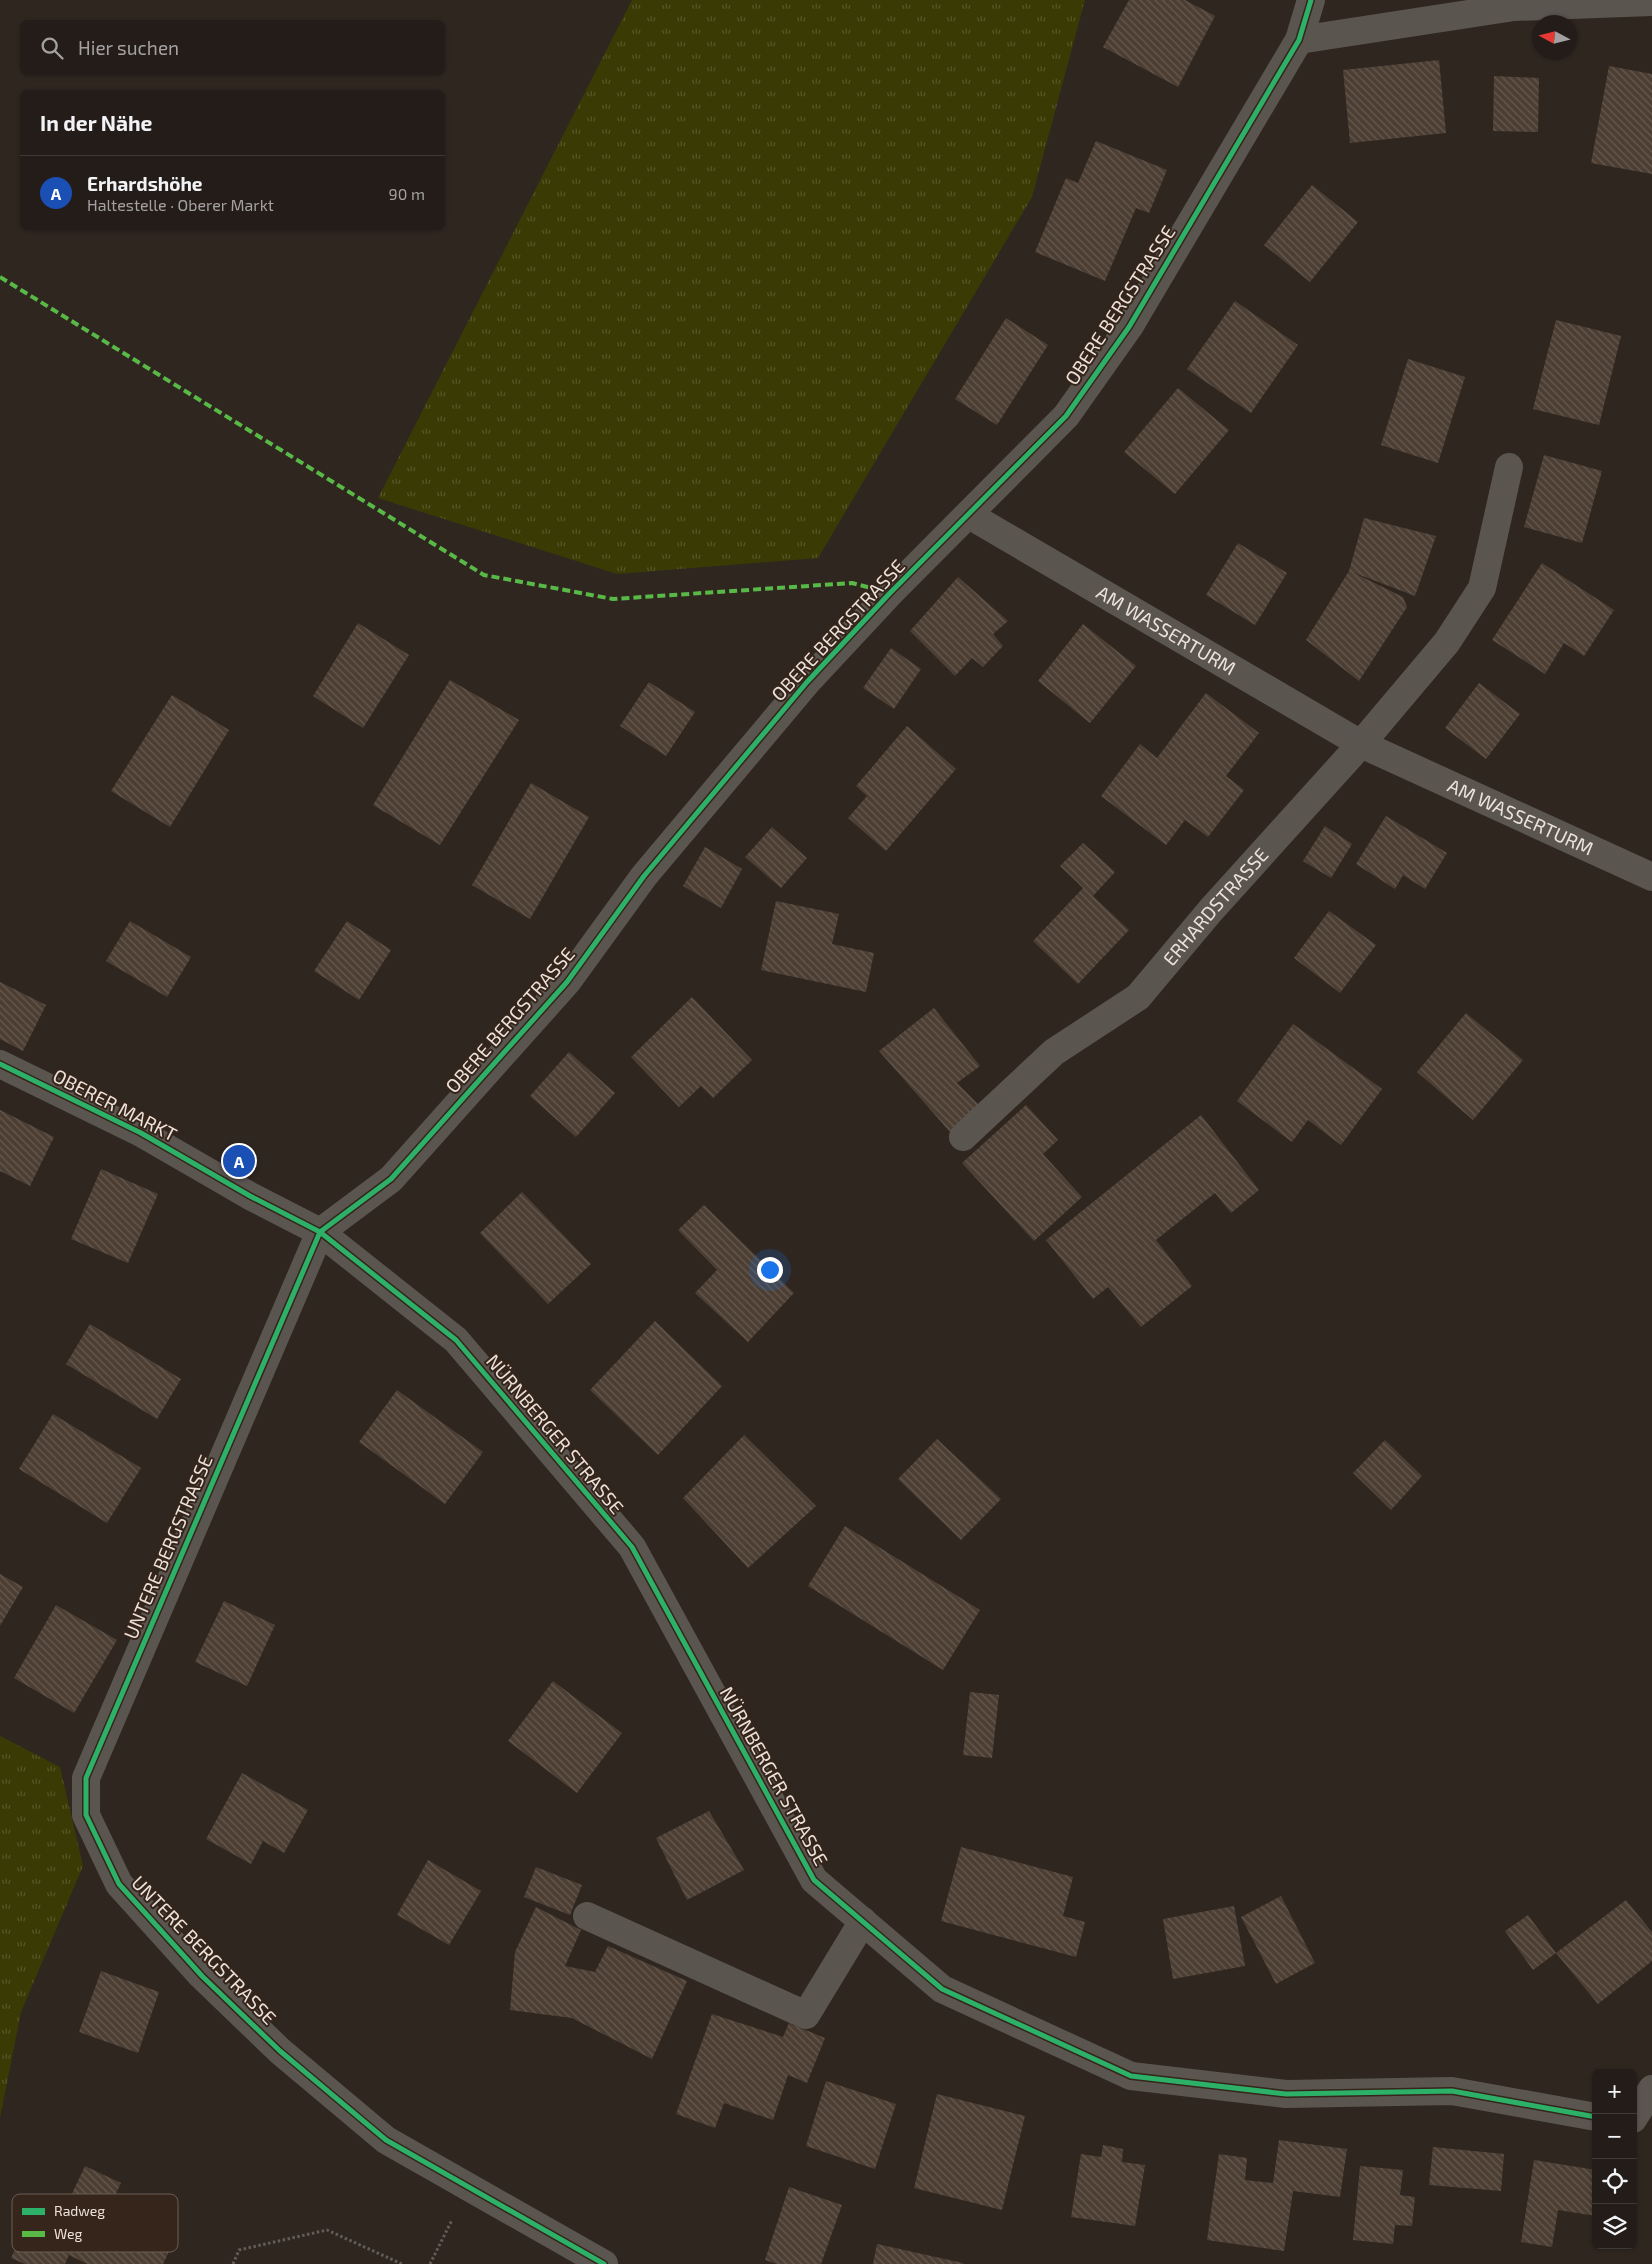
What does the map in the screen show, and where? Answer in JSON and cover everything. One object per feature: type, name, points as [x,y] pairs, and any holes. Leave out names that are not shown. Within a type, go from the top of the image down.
[{"type":"street","name":"OBERE BERGSTRASSE","points":[[320,1232],[391,1179],[567,982],[644,876],[807,682],[890,593],[1066,416],[1129,327],[1299,40],[1310,0]]},
{"type":"street","points":[[1299,40],[1514,7],[1652,2]]},
{"type":"street","points":[[1361,744],[1447,642],[1482,588],[1509,467]]},
{"type":"street","name":"AM WASSERTURM","points":[[971,513],[989,527],[1361,744],[1652,877]]},
{"type":"street","name":"ERHARDSTRASSE","points":[[963,1137],[1054,1052],[1138,997],[1211,910],[1361,744]]},
{"type":"street","name":"OBERER MARKT","points":[[0,1064],[141,1133],[250,1196],[320,1232]]},
{"type":"street","name":"NÜRNBERGER STRASSE","points":[[320,1232],[456,1340],[632,1547],[814,1880],[942,1989],[1131,2076],[1286,2094],[1452,2091],[1592,2116]]},
{"type":"street","name":"UNTERE BERGSTRASSE","points":[[320,1232],[86,1778],[86,1815],[119,1884],[202,1976],[280,2051],[386,2140],[604,2264]]},
{"type":"street","points":[[587,1916],[806,2015],[862,1921]]},
{"type":"street","points":[[1636,2114],[1652,2089]]},
{"type":"street","points":[[1637,2125],[1652,2128]]},
{"type":"path","points":[[430,2264],[468,2188]]},
{"type":"path","points":[[233,2264],[239,2250],[327,2230],[402,2264]]},
{"type":"green space","points":[[632,0],[1085,0],[1032,197],[818,558],[617,574],[378,498]]},
{"type":"green space","points":[[0,1736],[60,1767],[83,1866],[21,2012],[0,2118]]},
{"type":"building","points":[[1129,0],[1185,0],[1215,16],[1178,87],[1103,47]]},
{"type":"building","points":[[1439,60],[1446,133],[1350,143],[1343,70]]},
{"type":"building","points":[[1609,66],[1652,74],[1652,174],[1591,163]]},
{"type":"building","points":[[1494,76],[1539,78],[1538,132],[1493,131]]},
{"type":"building","points":[[1096,141],[1167,170],[1149,213],[1136,208],[1105,281],[1035,252],[1066,178],[1078,183]]},
{"type":"building","points":[[1312,185],[1358,222],[1310,282],[1264,245]]},
{"type":"building","points":[[1235,301],[1298,345],[1251,413],[1187,369]]},
{"type":"building","points":[[1006,318],[1048,345],[997,425],[955,399]]},
{"type":"building","points":[[1556,320],[1621,336],[1599,425],[1533,409]]},
{"type":"building","points":[[1408,359],[1465,377],[1438,463],[1381,445]]},
{"type":"building","points":[[1178,388],[1229,430],[1175,494],[1124,452]]},
{"type":"building","points":[[1544,455],[1602,471],[1582,543],[1524,527]]},
{"type":"building","points":[[1364,518],[1436,536],[1415,596],[1352,572],[1403,597],[1407,607],[1359,681],[1306,640],[1349,571]]},
{"type":"building","points":[[1238,543],[1287,573],[1255,625],[1206,595]]},
{"type":"building","points":[[1542,563],[1614,610],[1584,656],[1564,643],[1545,674],[1492,640]]},
{"type":"building","points":[[958,577],[1008,621],[993,634],[1003,646],[983,667],[972,658],[955,676],[910,631]]},
{"type":"building","points":[[358,623],[409,655],[363,728],[313,696]]},
{"type":"building","points":[[1083,624],[1136,666],[1090,723],[1038,681]]},
{"type":"building","points":[[891,648],[921,669],[894,709],[863,688]]},
{"type":"building","points":[[450,680],[519,720],[440,845],[373,805]]},
{"type":"building","points":[[649,682],[695,712],[666,756],[620,726]]},
{"type":"building","points":[[1479,683],[1520,714],[1486,759],[1445,728]]},
{"type":"building","points":[[1206,693],[1259,733],[1226,776],[1244,790],[1208,837],[1185,820],[1166,845],[1101,796],[1140,744],[1157,758]]},
{"type":"building","points":[[172,695],[229,730],[170,827],[111,791]]},
{"type":"building","points":[[907,726],[956,769],[886,851],[848,818],[867,796],[856,786]]},
{"type":"building","points":[[531,783],[589,817],[530,919],[472,885]]},
{"type":"building","points":[[1386,816],[1447,853],[1425,889],[1403,875],[1395,889],[1356,864]]},
{"type":"building","points":[[1325,826],[1352,844],[1331,878],[1303,861]]},
{"type":"building","points":[[772,827],[807,858],[781,888],[745,857]]},
{"type":"building","points":[[1083,843],[1115,872],[1093,896],[1129,930],[1078,984],[1033,941],[1083,888],[1060,866]]},
{"type":"building","points":[[705,847],[742,869],[721,908],[683,886]]},
{"type":"building","points":[[776,901],[839,914],[832,944],[874,953],[866,992],[761,970]]},
{"type":"building","points":[[1329,911],[1376,945],[1340,993],[1294,958]]},
{"type":"building","points":[[130,921],[191,957],[167,997],[106,961]]},
{"type":"building","points":[[347,921],[391,950],[359,1000],[314,971]]},
{"type":"building","points":[[0,982],[46,1005],[23,1051],[0,1039]]},
{"type":"building","points":[[692,997],[752,1060],[713,1098],[701,1086],[679,1107],[631,1057]]},
{"type":"building","points":[[934,1008],[980,1066],[957,1083],[979,1105],[950,1132],[879,1051]]},
{"type":"building","points":[[1466,1013],[1523,1060],[1473,1120],[1417,1072]]},
{"type":"building","points":[[1293,1024],[1382,1089],[1341,1145],[1308,1120],[1292,1142],[1237,1101]]},
{"type":"building","points":[[569,1052],[615,1093],[576,1137],[530,1096]]},
{"type":"building","points":[[1026,1105],[1058,1140],[1043,1154],[1082,1197],[1034,1241],[962,1163]]},
{"type":"building","points":[[0,1110],[54,1137],[30,1186],[0,1171]]},
{"type":"building","points":[[1201,1115],[1259,1190],[1231,1213],[1215,1193],[1156,1240],[1192,1286],[1141,1327],[1108,1287],[1093,1299],[1046,1240]]},
{"type":"building","points":[[101,1169],[158,1194],[128,1263],[71,1239]]},
{"type":"building","points":[[522,1192],[591,1264],[548,1304],[480,1233]]},
{"type":"building","points":[[704,1205],[794,1293],[748,1342],[695,1293],[717,1270],[678,1230]]},
{"type":"building","points":[[655,1321],[722,1386],[658,1455],[590,1390]]},
{"type":"building","points":[[90,1324],[181,1379],[157,1419],[66,1364]]},
{"type":"building","points":[[397,1390],[483,1452],[445,1504],[359,1442]]},
{"type":"building","points":[[53,1414],[141,1468],[107,1523],[19,1469]]},
{"type":"building","points":[[744,1435],[816,1506],[748,1568],[683,1498]]},
{"type":"building","points":[[937,1439],[1001,1499],[961,1540],[898,1479]]},
{"type":"building","points":[[1385,1440],[1422,1476],[1391,1510],[1353,1473]]},
{"type":"building","points":[[845,1526],[980,1610],[943,1670],[808,1586]]},
{"type":"building","points":[[0,1574],[23,1587],[0,1626]]},
{"type":"building","points":[[224,1601],[275,1625],[247,1686],[195,1662]]},
{"type":"building","points":[[56,1605],[117,1640],[74,1713],[14,1678]]},
{"type":"building","points":[[553,1681],[622,1733],[577,1793],[508,1741]]},
{"type":"building","points":[[970,1692],[999,1695],[992,1758],[963,1755]]},
{"type":"building","points":[[242,1773],[308,1810],[284,1853],[263,1841],[251,1864],[206,1839]]},
{"type":"building","points":[[709,1811],[744,1870],[687,1900],[656,1838]]},
{"type":"building","points":[[961,1847],[1073,1877],[1063,1916],[1085,1922],[1076,1957],[941,1921]]},
{"type":"building","points":[[428,1860],[481,1891],[449,1945],[397,1915]]},
{"type":"building","points":[[536,1867],[582,1885],[570,1915],[524,1897]]},
{"type":"building","points":[[1281,1896],[1315,1963],[1276,1984],[1241,1917]]},
{"type":"building","points":[[1626,1900],[1652,1932],[1652,1961],[1598,2004],[1556,1953]]},
{"type":"building","points":[[1234,1906],[1245,1966],[1173,1979],[1163,1919]]},
{"type":"building","points":[[536,1907],[581,1930],[565,1966],[595,1972],[608,1946],[687,1981],[652,2059],[572,2018],[510,2010],[515,1952]]},
{"type":"building","points":[[1528,1915],[1556,1953],[1533,1970],[1505,1931]]},
{"type":"building","points":[[101,1971],[159,1992],[138,2053],[79,2032]]},
{"type":"building","points":[[712,2014],[783,2037],[789,2023],[825,2038],[807,2083],[788,2075],[773,2120],[724,2103],[715,2128],[676,2114]]},
{"type":"building","points":[[826,2081],[896,2104],[875,2169],[806,2146]]},
{"type":"building","points":[[937,2094],[1025,2116],[1002,2210],[914,2188]]},
{"type":"building","points":[[1279,2140],[1347,2149],[1340,2197],[1293,2191],[1284,2251],[1207,2240],[1219,2154],[1247,2158],[1245,2180],[1273,2183]]},
{"type":"building","points":[[1103,2145],[1123,2149],[1122,2162],[1145,2165],[1135,2226],[1071,2217],[1081,2154],[1101,2157]]},
{"type":"building","points":[[1433,2147],[1504,2154],[1501,2191],[1429,2185]]},
{"type":"building","points":[[1534,2160],[1592,2169],[1592,2215],[1558,2210],[1552,2247],[1521,2242]]},
{"type":"building","points":[[85,2166],[121,2183],[116,2194],[72,2194]]},
{"type":"building","points":[[1360,2166],[1403,2170],[1400,2195],[1415,2197],[1412,2226],[1395,2225],[1393,2244],[1353,2240]]},
{"type":"building","points":[[789,2187],[842,2205],[821,2264],[777,2264],[765,2260]]},
{"type":"building","points":[[877,2244],[963,2263],[963,2264],[873,2264]]},
{"type":"building","points":[[14,2252],[169,2252],[163,2264],[87,2264],[69,2255],[65,2264],[25,2264],[11,2258]]},
{"type":"marked path","points":[[0,277],[484,575],[613,599],[852,583],[890,593]]},
{"type":"cycle path","points":[[604,2264],[386,2140],[280,2051],[202,1976],[119,1884],[86,1815],[86,1778],[320,1232],[391,1179],[567,982],[644,876],[807,682],[890,593],[1066,416],[1129,327],[1299,40],[1311,0]]},
{"type":"cycle path","points":[[0,1064],[141,1133],[250,1196],[320,1232],[456,1340],[632,1547],[814,1880],[942,1989],[1131,2076],[1286,2094],[1452,2091],[1592,2116]]},
{"type":"place","name":"Erhardshöhe","points":[[239,1161]]}]
